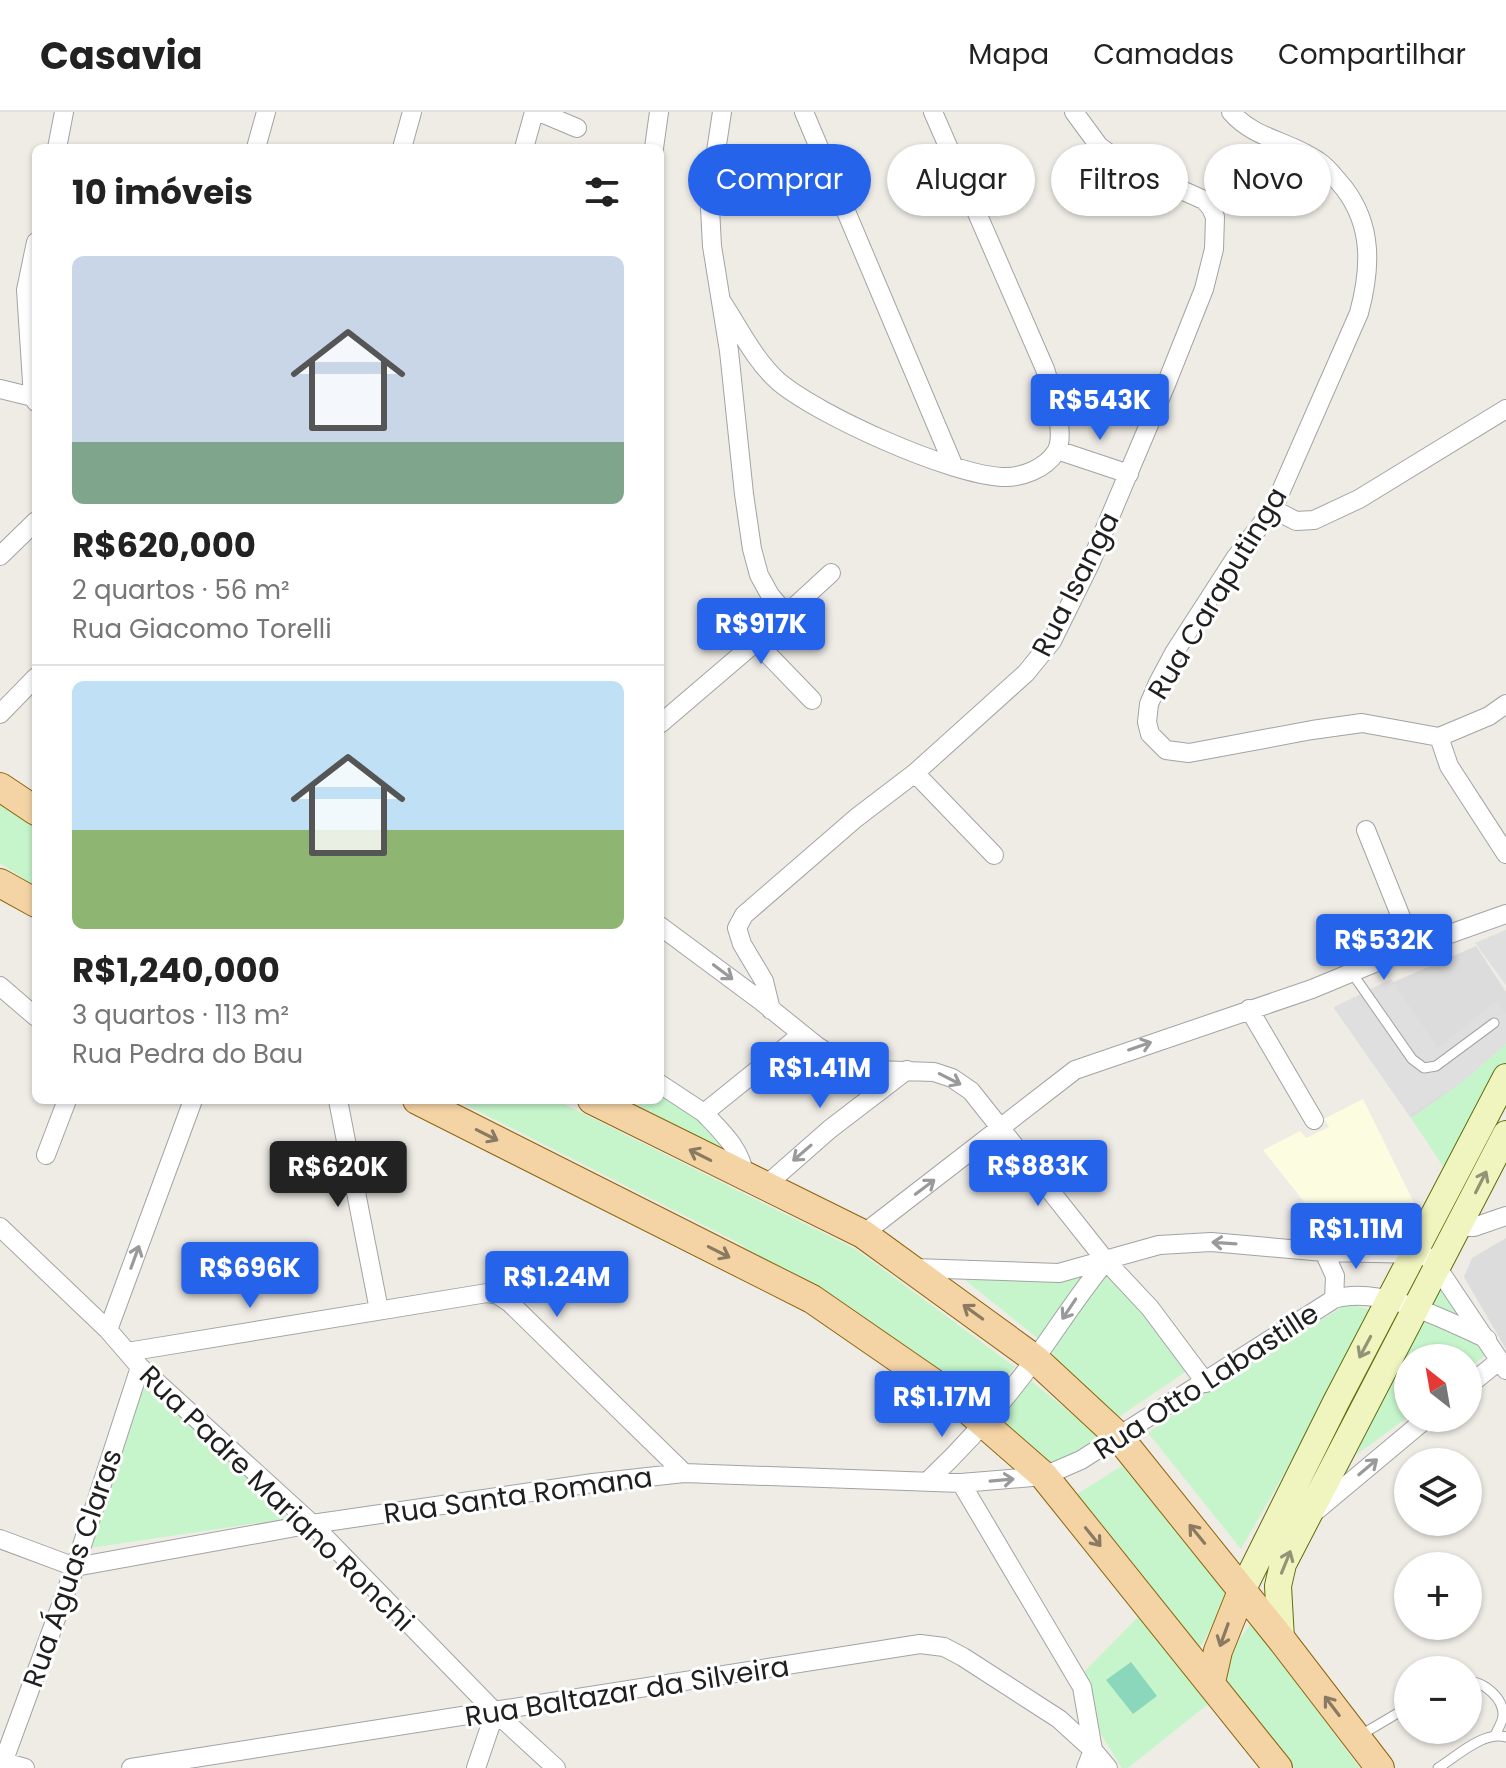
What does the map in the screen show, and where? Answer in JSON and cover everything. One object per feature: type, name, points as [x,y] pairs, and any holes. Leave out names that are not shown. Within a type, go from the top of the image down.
[{"type":"main road","points":[[0,787],[32,808]]},
{"type":"main road","points":[[0,883],[32,901]]},
{"type":"main road","points":[[1211,1682],[1218,1651],[1242,1591],[1336,1402],[1506,1077]]},
{"type":"main road","points":[[425,1104],[812,1299],[951,1395],[1044,1476],[1278,1768]]},
{"type":"main road","points":[[600,1104],[863,1234],[1035,1359],[1118,1436],[1380,1768]]},
{"type":"main road","points":[[1281,1639],[1278,1586],[1283,1564],[1506,1134]]},
{"type":"street","points":[[58,144],[64,112]]},
{"type":"street","points":[[257,144],[266,112]]},
{"type":"street","points":[[403,144],[412,112]]},
{"type":"street","points":[[525,144],[537,112],[577,128]]},
{"type":"street","points":[[655,144],[659,112]]},
{"type":"street","points":[[722,112],[710,208],[712,246],[722,302],[752,549],[759,575],[786,614]]},
{"type":"street","points":[[804,112],[954,467]]},
{"type":"street","points":[[722,302],[776,380],[803,401],[838,419],[954,467],[1005,477],[1030,472],[1047,462],[1058,442],[1045,369],[933,112]]},
{"type":"street","name":"Rua Isanga","points":[[771,1010],[764,981],[742,944],[737,928],[744,915],[856,818],[915,773],[1026,673],[1052,641],[1129,474],[1204,289],[1214,249],[1215,217],[1204,200],[1125,165],[1099,146],[1074,112]]},
{"type":"street","name":"Rua Caraputinga","points":[[1231,112],[1251,129],[1318,160],[1352,198],[1366,229],[1368,281],[1359,313],[1273,509],[1236,557],[1174,653],[1149,704],[1147,722],[1150,734],[1166,750],[1189,753],[1362,723],[1439,737]]},
{"type":"street","points":[[32,261],[26,290],[32,372]]},
{"type":"street","points":[[0,389],[32,398]]},
{"type":"street","points":[[1273,509],[1296,521],[1314,520],[1359,499],[1506,409]]},
{"type":"street","points":[[1058,442],[1129,474]]},
{"type":"street","points":[[0,556],[32,525]]},
{"type":"street","points":[[664,721],[831,573]]},
{"type":"street","points":[[756,642],[812,700]]},
{"type":"street","points":[[0,714],[32,681]]},
{"type":"street","points":[[1506,704],[1489,716],[1439,737],[1449,766],[1506,854]]},
{"type":"street","points":[[915,773],[994,855]]},
{"type":"street","points":[[1366,830],[1413,947]]},
{"type":"street","points":[[863,1234],[1003,1129],[1075,1070],[1352,973],[1413,947],[1506,914]]},
{"type":"street","points":[[664,929],[842,1062],[875,1070],[934,1072],[952,1078],[971,1091],[1106,1261],[1150,1308],[1206,1383]]},
{"type":"street","points":[[0,986],[32,1014]]},
{"type":"street","points":[[1249,1009],[1314,1120]]},
{"type":"street","points":[[704,1113],[802,1034]]},
{"type":"street","points":[[664,1087],[704,1113],[732,1143],[754,1182],[907,1070]]},
{"type":"street","points":[[46,1155],[65,1104]]},
{"type":"street","points":[[108,1330],[192,1104]]},
{"type":"street","points":[[339,1104],[379,1310]]},
{"type":"street","points":[[1458,1227],[1474,1227],[1506,1216]]},
{"type":"street","name":"Rua Padre Mariano Ronchi","points":[[0,1227],[108,1330],[140,1367],[312,1524],[495,1712],[556,1768]]},
{"type":"street","points":[[912,1268],[1059,1273],[1159,1245],[1211,1242],[1324,1252],[1414,1252],[1424,1254],[1437,1267],[1503,1365],[1482,1378]]},
{"type":"street","points":[[1324,1252],[1335,1276],[1334,1299]]},
{"type":"street","points":[[928,1481],[984,1424],[1106,1261]]},
{"type":"street","points":[[127,1352],[487,1293],[498,1295],[510,1303],[684,1473]]},
{"type":"street","name":"Rua Otto Labastille","points":[[1044,1476],[1081,1460],[1334,1299],[1359,1295],[1416,1308],[1487,1339]]},
{"type":"street","name":"Rua Águas Claras","points":[[2,1764],[75,1567],[140,1367]]},
{"type":"street","points":[[1308,1517],[1410,1432]]},
{"type":"street","name":"Rua Santa Romana","points":[[75,1567],[312,1524],[593,1483],[684,1473],[961,1483],[1044,1476]]},
{"type":"street","points":[[961,1483],[1082,1687],[1093,1750],[1086,1768]]},
{"type":"street","points":[[0,1539],[75,1567]]},
{"type":"street","name":"Rua Baltazar da Silveira","points":[[131,1768],[920,1644],[944,1647],[963,1657],[1059,1719],[1108,1768]]},
{"type":"street","points":[[476,1768],[495,1712]]},
{"type":"street","points":[[2,1764],[25,1768]]},
{"type":"lane","points":[[1352,973],[1412,1059],[1424,1068],[1436,1066],[1494,1023]]},
{"type":"lane","points":[[1438,1768],[1501,1736],[1503,1716],[1497,1699],[1482,1684]]},
{"type":"lane","points":[[1356,1738],[1394,1715]]},
{"type":"shaded area","points":[[1506,930],[1506,985],[1475,943]]},
{"type":"shaded area","points":[[1476,946],[1506,992],[1506,1044],[1453,1090],[1411,1118],[1334,1008]]},
{"type":"shaded area","points":[[1391,979],[1438,1048],[1496,1001],[1506,1014],[1506,1043],[1461,1083],[1409,1115],[1334,1007]]},
{"type":"shaded area","points":[[1363,1099],[1417,1209],[1401,1234],[1331,1236],[1263,1150],[1300,1131],[1306,1138],[1329,1127],[1324,1119]]},
{"type":"shaded area","points":[[1506,1238],[1506,1349],[1464,1277],[1472,1258]]},
{"type":"green space","points":[[0,798],[32,820],[32,884],[0,863]]},
{"type":"green space","points":[[1506,1044],[1506,1067],[1450,1177],[1411,1118],[1461,1083]]},
{"type":"green space","points":[[664,1094],[699,1115],[735,1157],[636,1104],[664,1104]]},
{"type":"green space","points":[[464,1104],[564,1104],[857,1250],[1015,1367],[983,1404],[902,1344],[733,1240]]},
{"type":"green space","points":[[959,1275],[1119,1278],[1187,1371],[1114,1420],[1036,1337]]},
{"type":"green space","points":[[1440,1279],[1472,1326],[1423,1304]]},
{"type":"green space","points":[[1349,1303],[1376,1312],[1241,1549],[1148,1433],[1211,1387]]},
{"type":"green space","points":[[1421,1319],[1467,1335],[1476,1344],[1409,1344]]},
{"type":"green space","points":[[1394,1375],[1394,1427],[1356,1455]]},
{"type":"green space","points":[[143,1376],[291,1518],[90,1548]]},
{"type":"green space","points":[[1026,1377],[1100,1436],[1048,1468],[992,1417]]},
{"type":"green space","points":[[1122,1466],[1230,1594],[1197,1653],[1077,1494]]},
{"type":"green space","points":[[1141,1614],[1212,1701],[1128,1768],[1122,1768],[1099,1731],[1085,1671]]},
{"type":"green space","points":[[1251,1623],[1360,1768],[1288,1768],[1215,1675]]},
{"type":"green space","points":[[1131,1662],[1157,1696],[1133,1714],[1106,1680]]}]
